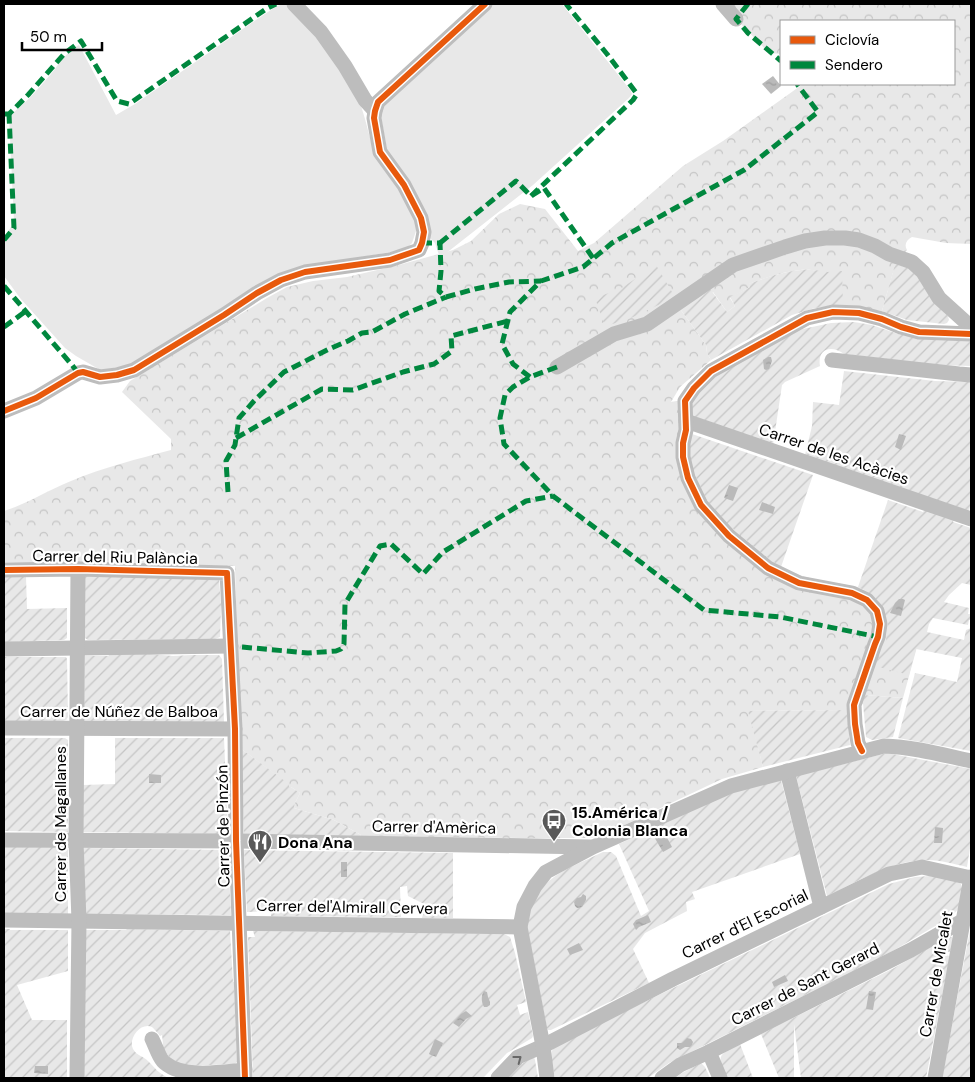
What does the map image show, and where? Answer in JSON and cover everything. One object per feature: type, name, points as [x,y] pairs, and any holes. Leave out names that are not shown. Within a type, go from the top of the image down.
[{"type":"street","points":[[294,4],[321,32],[345,66],[365,100],[375,111]]},
{"type":"street","points":[[4,411],[36,398],[78,373],[83,372],[100,377],[134,370],[281,280],[305,272],[390,260],[419,250],[424,232],[420,218],[404,185],[380,152],[374,118],[375,111],[378,102],[485,4]]},
{"type":"street","points":[[723,4],[736,19]]},
{"type":"street","points":[[557,367],[614,334],[647,324],[733,265],[804,242],[824,238],[860,240],[888,254],[912,262],[923,272],[939,298],[971,328]]},
{"type":"street","points":[[862,751],[858,743],[854,705],[878,637],[880,624],[877,611],[867,600],[852,593],[799,583],[768,568],[729,536],[701,505],[688,478],[683,457],[683,443],[686,430],[684,401],[711,371],[807,318],[833,312],[859,313],[918,332],[971,334]]},
{"type":"street","points":[[832,360],[971,375]]},
{"type":"street","name":"Carrer de les Acàcies","points":[[686,421],[971,519]]},
{"type":"street","name":"Carrer del Riu Palància","points":[[4,570],[78,569],[227,572]]},
{"type":"street","name":"Carrer de Magallanes","points":[[77,1078],[79,920],[76,840],[76,648],[78,569]]},
{"type":"street","name":"Carrer de Pinzón","points":[[227,572],[235,729],[236,842],[245,1074]]},
{"type":"street","points":[[4,649],[232,646]]},
{"type":"street","name":"Carrer de Núñez de Balboa","points":[[4,728],[235,729]]},
{"type":"street","points":[[547,1078],[543,1046],[520,926],[524,907],[535,886],[546,872],[593,846],[731,786],[862,751],[884,746],[899,747],[971,761]]},
{"type":"street","points":[[787,771],[821,907]]},
{"type":"street","name":"Carrer d'Amèrica","points":[[4,840],[593,846]]},
{"type":"street","name":"Carrer d'El Escorial","points":[[498,1078],[518,1057],[889,874],[922,868],[971,877]]},
{"type":"street","name":"Carrer de Micalet","points":[[935,1078],[971,877]]},
{"type":"street","name":"Carrer del'Almirall Cervera","points":[[4,920],[520,926]]},
{"type":"street","name":"Carrer de Sant Gerard","points":[[662,1078],[680,1065],[902,955],[964,920]]},
{"type":"street","points":[[152,1039],[164,1063],[180,1071],[195,1074],[245,1074]]},
{"type":"street","points":[[709,1052],[720,1078]]},
{"type":"green space","points":[[288,4],[335,55],[359,99],[374,153],[405,198],[416,224],[412,243],[403,250],[320,264],[138,363],[102,371],[65,348],[20,298],[4,276],[4,238],[14,222],[9,116],[36,91],[67,54],[79,45],[116,115],[135,104],[277,6]]},
{"type":"green space","points":[[491,4],[562,4],[632,94],[533,185],[440,258],[435,243],[427,235],[387,150],[379,105]]},
{"type":"green space","points":[[725,4],[971,4],[971,244],[910,238],[906,244],[907,250],[896,262],[882,311],[843,306],[827,272],[811,269],[780,274],[749,284],[750,287],[730,298],[735,306],[727,312],[713,292],[678,306],[706,345],[707,353],[711,360],[680,387],[671,402],[682,400],[681,422],[781,567],[813,579],[858,587],[873,597],[880,605],[886,621],[888,621],[887,626],[917,647],[903,698],[864,695],[863,704],[847,710],[749,711],[763,767],[722,779],[614,830],[591,838],[360,836],[334,820],[294,808],[300,793],[288,787],[288,784],[240,748],[235,566],[4,562],[4,511],[83,476],[171,450],[171,439],[122,392],[130,381],[287,287],[313,281],[347,277],[453,250],[471,241],[499,214],[520,204],[545,209],[578,251],[594,243],[683,166],[723,141],[802,85],[955,85],[955,20],[780,20],[780,54],[769,53],[736,19]]},
{"type":"green space","points":[[896,261],[912,268],[921,279],[930,297],[948,316],[949,320],[947,323],[907,320],[882,311]]},
{"type":"green space","points":[[656,265],[675,297],[631,318],[606,326],[595,298],[617,291]]},
{"type":"green space","points":[[812,269],[827,272],[842,271],[843,306],[815,308],[792,315],[711,360],[707,353],[706,345],[678,306],[708,286],[727,312],[735,306],[730,297],[750,287],[748,284],[780,274]]},
{"type":"green space","points":[[854,322],[921,338],[971,340],[971,366],[937,365],[844,354],[830,349],[823,352],[820,366],[782,385],[773,445],[694,418],[688,403],[716,375],[798,330],[831,323]]},
{"type":"green space","points":[[844,371],[935,381],[971,382],[971,503],[969,511],[805,455],[812,426],[813,402],[839,405]]},
{"type":"green space","points":[[692,434],[813,475],[781,567],[729,525],[707,501],[689,462],[688,436]]},
{"type":"green space","points":[[888,500],[923,512],[925,509],[954,519],[953,522],[971,528],[971,585],[962,583],[944,602],[969,608],[968,614],[971,614],[971,620],[969,620],[968,625],[933,618],[927,632],[964,640],[966,630],[971,628],[971,751],[898,738],[915,673],[957,682],[962,658],[916,649],[909,675],[875,666],[886,641],[888,621],[886,621],[883,610],[877,600],[858,587]]},
{"type":"green space","points":[[82,576],[219,578],[221,606],[220,637],[215,639],[88,640],[85,638]]},
{"type":"green space","points":[[4,577],[26,577],[27,609],[67,608],[67,638],[64,640],[4,642]]},
{"type":"green space","points":[[107,650],[173,656],[219,655],[222,659],[224,722],[85,722],[85,656],[109,656]]},
{"type":"green space","points":[[4,657],[66,657],[68,717],[66,720],[4,722]]},
{"type":"green space","points":[[864,695],[903,698],[893,737],[872,740],[866,737]]},
{"type":"green space","points":[[847,710],[850,745],[763,767],[748,711]]},
{"type":"green space","points":[[4,738],[65,738],[68,740],[68,832],[4,831]]},
{"type":"green space","points":[[115,738],[224,738],[228,834],[83,832],[83,785],[115,784]]},
{"type":"green space","points":[[240,748],[289,784],[289,787],[300,793],[294,808],[334,820],[361,835],[244,834]]},
{"type":"green space","points":[[887,753],[971,769],[971,842],[967,867],[933,860],[915,861],[876,872],[827,896],[796,776]]},
{"type":"green space","points":[[781,780],[800,854],[692,892],[695,899],[686,902],[687,911],[645,933],[633,949],[649,983],[548,1030],[527,928],[536,897],[543,887],[563,871],[603,852],[611,852],[616,856],[641,916],[649,911],[619,844],[728,793]]},
{"type":"green space","points":[[4,847],[68,847],[68,914],[4,913]]},
{"type":"green space","points":[[84,848],[228,850],[231,915],[83,914]]},
{"type":"green space","points":[[244,850],[453,853],[453,918],[422,918],[426,905],[408,896],[407,886],[400,887],[401,917],[271,916],[271,911],[247,912]]},
{"type":"green space","points":[[930,876],[958,881],[961,884],[959,908],[952,916],[891,952],[669,1063],[648,1078],[555,1078],[551,1057],[555,1045],[889,884],[915,877]]},
{"type":"green space","points":[[971,925],[971,1078],[942,1078]]},
{"type":"green space","points":[[4,929],[68,930],[68,971],[17,985],[32,1020],[67,1020],[67,1078],[4,1078]]},
{"type":"green space","points":[[84,930],[230,931],[237,1062],[234,1064],[186,1066],[174,1064],[163,1048],[162,1035],[160,1036],[152,1027],[148,1026],[136,1032],[132,1041],[133,1049],[160,1073],[169,1078],[83,1078]]},
{"type":"green space","points":[[253,931],[504,934],[510,937],[526,1002],[517,1005],[520,1015],[528,1012],[533,1036],[507,1053],[483,1078],[253,1078],[248,937],[255,937]]},
{"type":"green space","points":[[950,936],[953,938],[950,952],[939,950],[939,954],[950,956],[926,1078],[801,1078],[794,1024],[794,1078],[779,1078],[761,1034],[894,968]]},
{"type":"green space","points":[[740,1044],[753,1078],[727,1078],[721,1056]]},
{"type":"green space","points":[[534,1057],[538,1078],[505,1078],[516,1067]]},
{"type":"green space","points":[[701,1063],[710,1078],[675,1078],[682,1073]]},
{"type":"water","points":[[773,76],[781,86],[771,94],[762,84]]},
{"type":"water","points":[[771,357],[772,361],[769,369],[766,370],[764,369],[763,360]]},
{"type":"water","points":[[899,434],[906,436],[901,450],[895,447]]},
{"type":"water","points":[[729,485],[738,488],[733,501],[724,498]]},
{"type":"water","points":[[762,502],[775,507],[773,514],[759,510]]},
{"type":"water","points":[[899,599],[905,600],[901,616],[890,613]]},
{"type":"water","points":[[149,774],[161,775],[161,783],[149,783]]},
{"type":"water","points":[[935,827],[943,828],[942,843],[934,843]]},
{"type":"water","points":[[663,830],[672,847],[663,852],[653,835]]},
{"type":"water","points":[[341,862],[347,862],[347,877],[341,877]]},
{"type":"water","points":[[583,894],[586,896],[586,900],[582,907],[577,908],[574,902]]},
{"type":"water","points":[[648,915],[651,922],[636,930],[633,924],[636,920]]},
{"type":"water","points":[[579,943],[583,950],[570,955],[567,949]]},
{"type":"water","points":[[785,975],[788,981],[774,987],[772,982]]},
{"type":"water","points":[[484,991],[487,992],[490,1002],[490,1005],[487,1007],[484,1007],[482,1001]]},
{"type":"water","points":[[869,991],[876,992],[873,1010],[866,1009]]},
{"type":"water","points":[[466,1011],[472,1016],[466,1019],[459,1027],[453,1023],[461,1014]]},
{"type":"water","points":[[687,1038],[693,1042],[690,1047],[680,1050],[677,1048],[677,1043],[682,1043]]},
{"type":"water","points":[[435,1039],[443,1043],[436,1057],[429,1054]]},
{"type":"water","points":[[35,1066],[48,1066],[48,1074],[34,1073]]},
{"type":"marked path","points":[[4,114],[9,114],[64,54],[81,41],[117,101],[129,104],[276,4]]},
{"type":"marked path","points":[[531,196],[633,100],[637,94],[566,4]]},
{"type":"marked path","points":[[748,4],[736,19],[748,33],[780,60]]},
{"type":"marked path","points":[[530,377],[513,364],[502,344],[510,312],[541,281],[583,267],[612,243],[744,170],[818,112],[798,85]]},
{"type":"marked path","points":[[4,240],[14,228],[9,114]]},
{"type":"marked path","points":[[440,243],[516,181],[531,196],[544,188],[593,258]]},
{"type":"marked path","points":[[422,243],[440,243],[441,271],[439,291],[446,297],[509,282],[541,281]]},
{"type":"marked path","points":[[4,286],[78,373]]},
{"type":"marked path","points":[[228,492],[226,461],[235,445],[239,418],[284,372],[362,333],[372,332],[405,314],[446,297]]},
{"type":"marked path","points":[[4,327],[26,311]]},
{"type":"marked path","points":[[236,438],[322,389],[353,390],[403,372],[434,364],[452,351],[451,336],[508,321]]},
{"type":"marked path","points":[[557,367],[530,377],[513,387],[505,395],[500,418],[504,444],[553,496],[704,610],[780,617],[878,637]]},
{"type":"marked path","points":[[242,647],[308,653],[341,649],[344,644],[345,604],[380,546],[391,544],[423,574],[443,552],[526,501],[553,496]]},
{"type":"cycle path","points":[[4,411],[36,398],[78,373],[83,372],[100,377],[134,370],[281,280],[305,272],[390,260],[419,250],[424,232],[421,218],[404,185],[380,152],[374,118],[375,111],[378,102],[485,4]]},
{"type":"cycle path","points":[[862,751],[858,743],[854,705],[878,637],[880,624],[877,611],[867,600],[852,593],[799,583],[768,568],[729,536],[701,505],[688,478],[683,457],[683,443],[686,430],[685,401],[694,388],[711,371],[807,318],[833,312],[859,313],[919,332],[971,334]]},
{"type":"cycle path","points":[[4,570],[78,569],[227,573],[235,729],[236,841],[245,1078]]},
{"type":"place","name":"15.América / Colonia Blanca","points":[[554,842]]},
{"type":"place","name":"Dona Ana","points":[[260,863]]}]
